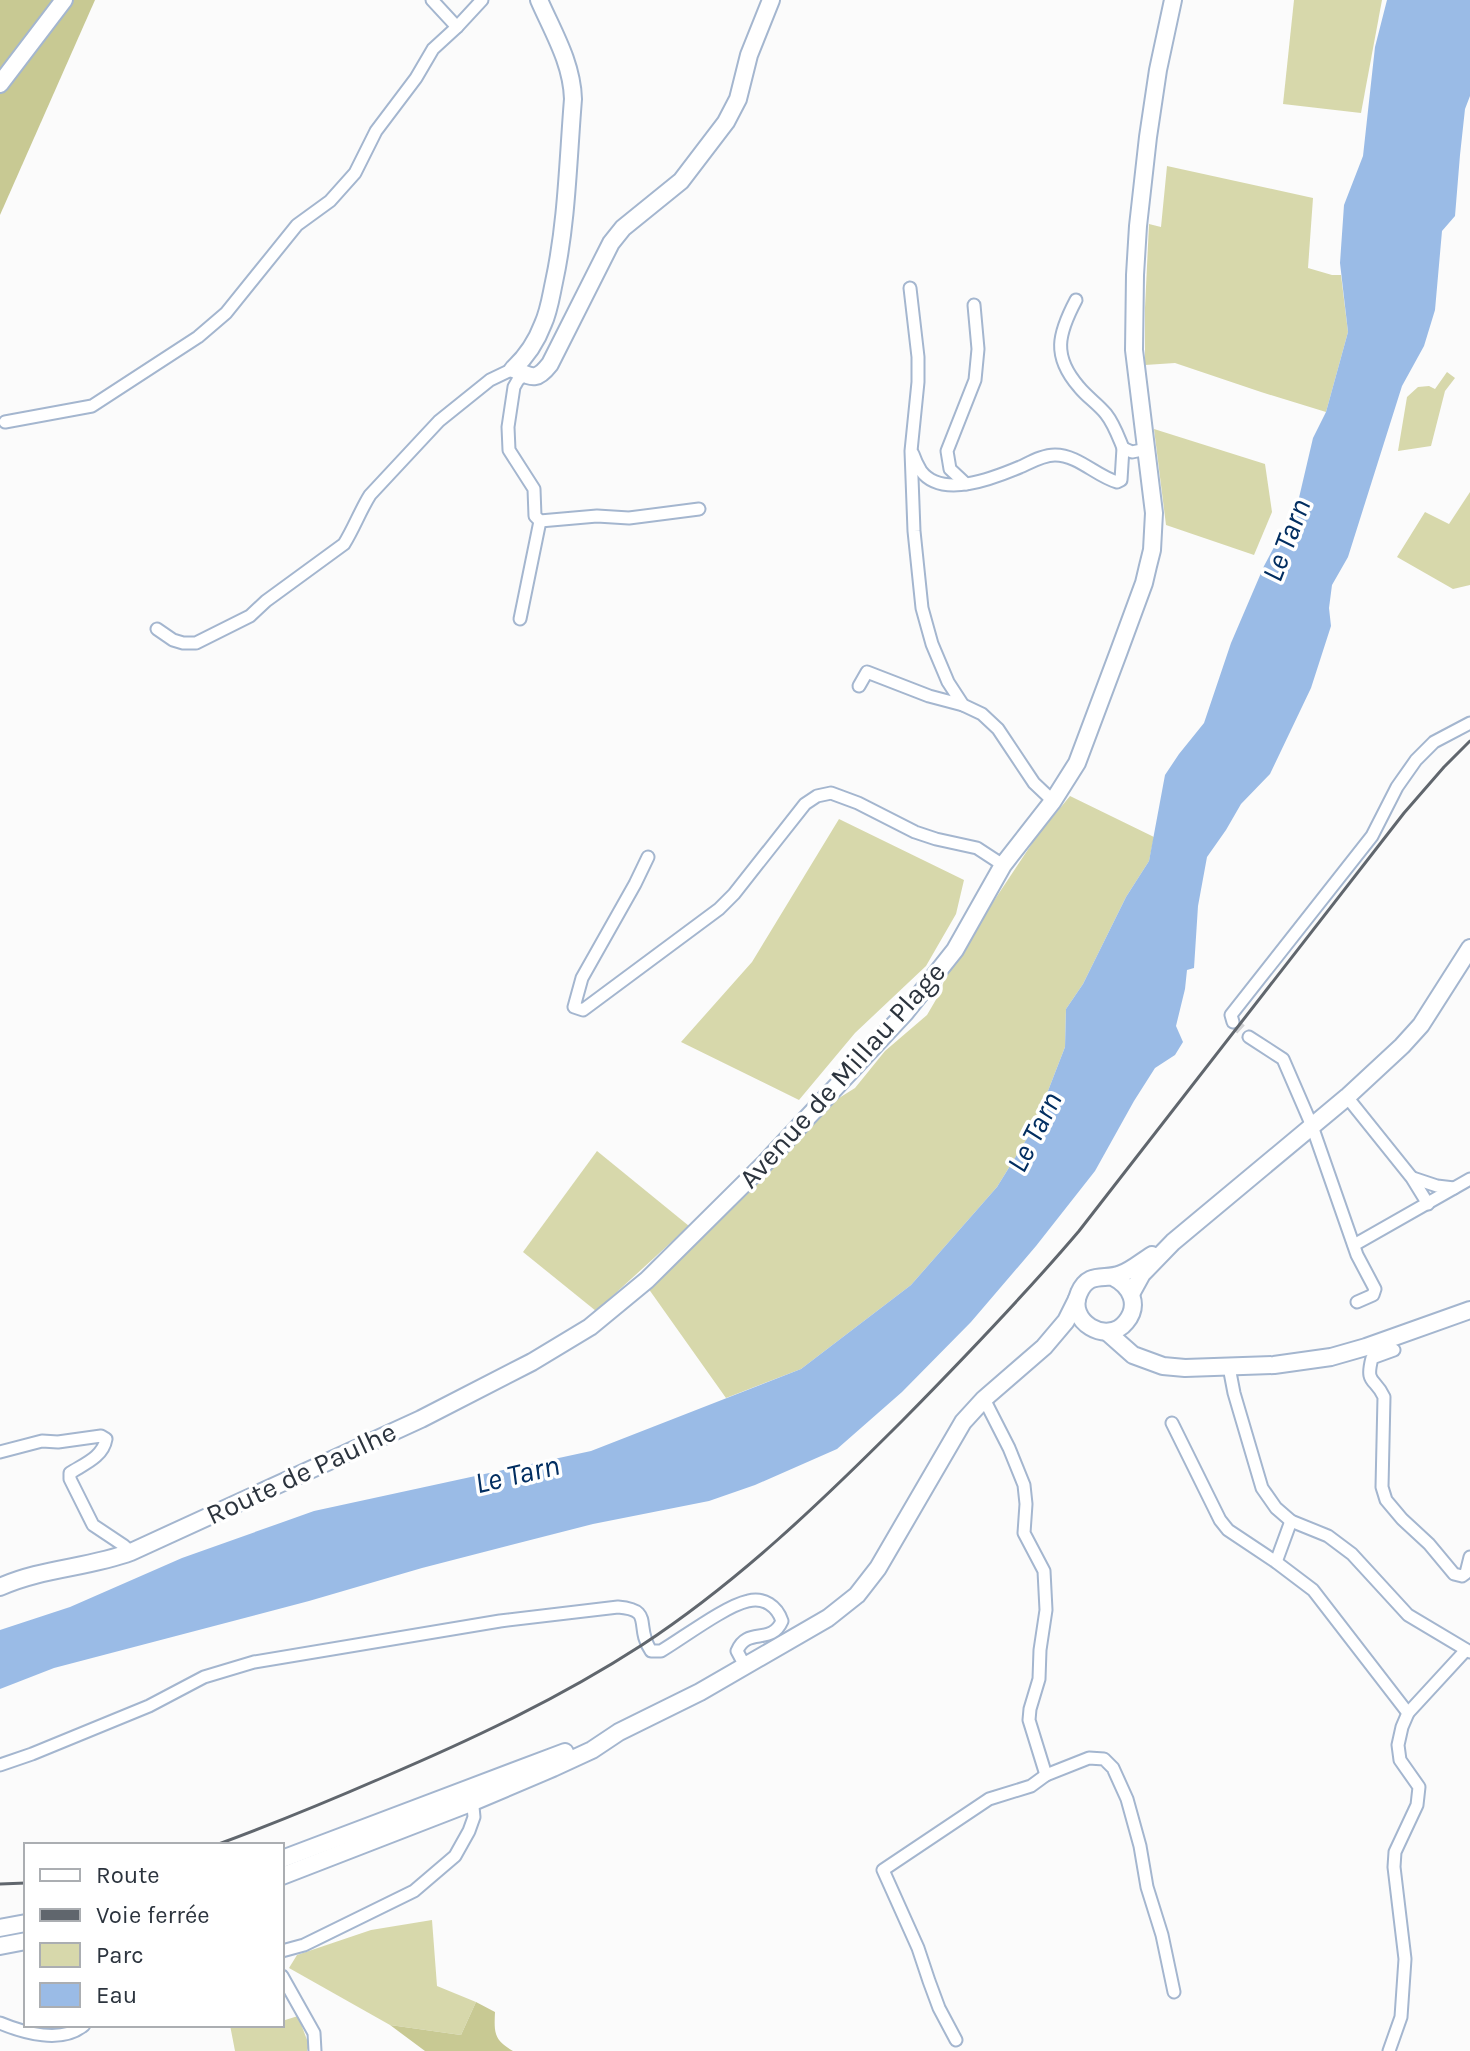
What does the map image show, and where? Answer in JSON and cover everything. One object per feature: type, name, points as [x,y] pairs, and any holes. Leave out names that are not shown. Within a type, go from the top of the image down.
[{"type":"street","points":[[0,84],[64,0]]},
{"type":"street","points":[[432,0],[457,27]]},
{"type":"street","points":[[5,422],[92,406],[198,337],[248,287],[297,225],[330,201],[355,173],[376,131],[416,78],[433,49],[482,0]]},
{"type":"street","points":[[539,0],[569,67],[573,99],[561,237],[552,290],[545,321],[523,360],[514,387],[509,450],[534,489],[535,516],[540,521],[597,516],[629,518],[699,509]]},
{"type":"street","points":[[157,629],[173,640],[196,643],[250,616],[344,544],[370,495],[439,421],[490,380],[519,372],[532,378],[550,364],[611,243],[623,228],[681,181],[726,122],[738,99],[749,55],[771,0]]},
{"type":"street","name":"Avenue de Millau Plage","points":[[590,1327],[647,1280],[698,1230],[905,1013],[955,950],[1003,865],[1053,801],[1084,748],[1144,583],[1152,550],[1154,513],[1134,350],[1135,263],[1150,123],[1173,0]]},
{"type":"street","points":[[910,288],[918,357],[911,451],[914,531],[922,608],[932,644],[948,682],[963,705]]},
{"type":"street","points":[[911,451],[922,473],[940,485],[966,484],[1053,455],[1072,459],[1117,482],[1121,480],[1123,448],[1116,430],[1065,368],[1059,347],[1066,319],[1076,300]]},
{"type":"street","points":[[966,484],[950,469],[947,451],[975,380],[978,349],[974,305]]},
{"type":"street","points":[[1123,448],[1132,452],[1147,449]]},
{"type":"street","points":[[520,619],[540,521]]},
{"type":"street","points":[[859,686],[867,672],[982,714],[998,729],[1034,783],[1053,801]]},
{"type":"street","points":[[1233,1022],[1231,1015],[1372,836],[1397,787],[1416,760],[1434,742],[1470,723]]},
{"type":"street","points":[[648,857],[582,978],[574,1007],[583,1010],[719,909],[805,804],[817,796],[831,793],[858,803],[915,832],[977,848],[1003,865]]},
{"type":"street","points":[[1131,1294],[1142,1274],[1173,1242],[1370,1077],[1421,1025],[1470,948]]},
{"type":"street","points":[[1249,1037],[1283,1059],[1312,1126],[1354,1245],[1375,1289],[1373,1295],[1357,1302]]},
{"type":"street","points":[[1347,1097],[1412,1178],[1428,1204]]},
{"type":"street","points":[[1412,1178],[1455,1188]]},
{"type":"street","points":[[1354,1245],[1470,1179]]},
{"type":"street","points":[[1113,1277],[1173,1242]]},
{"type":"street","points":[[284,1875],[472,1802],[700,1692],[828,1618],[857,1595],[883,1559],[963,1422],[984,1399],[1044,1347],[1066,1321],[1081,1288],[1090,1279],[1102,1276],[1113,1277],[1126,1285],[1133,1308],[1127,1321],[1118,1329],[1070,1333],[1044,1347]]},
{"type":"street","points":[[1077,1299],[1079,1316],[1084,1322],[1133,1355],[1170,1367],[1302,1363],[1389,1340],[1470,1310]]},
{"type":"street","points":[[1127,1321],[1133,1342],[1152,1362]]},
{"type":"street","name":"Route de Paulhe","points":[[0,1587],[36,1573],[112,1559],[131,1552],[436,1412],[532,1362],[590,1327]]},
{"type":"street","points":[[1394,1350],[1372,1358],[1368,1372],[1384,1397],[1382,1487],[1386,1500],[1454,1574],[1462,1576],[1466,1573],[1470,1557]]},
{"type":"street","points":[[1229,1367],[1262,1488],[1276,1508],[1291,1521],[1328,1536],[1352,1554],[1408,1615],[1468,1651],[1408,1713],[1398,1745],[1400,1760],[1419,1787],[1417,1805],[1395,1852],[1405,1959],[1401,2017],[1389,2051]]},
{"type":"street","points":[[984,1399],[1024,1485],[1024,1533],[1044,1571],[1046,1610],[1039,1679],[1029,1720],[1046,1775]]},
{"type":"street","points":[[1172,1423],[1220,1520],[1228,1530],[1313,1590],[1408,1713]]},
{"type":"street","points":[[0,1452],[42,1441],[101,1436],[106,1439],[106,1445],[99,1455],[70,1473],[70,1479],[93,1525],[131,1552]]},
{"type":"street","points":[[1276,1562],[1291,1521]]},
{"type":"street","points":[[0,1765],[149,1706],[204,1677],[254,1662],[500,1621],[618,1607],[634,1608],[642,1615],[645,1642],[651,1651],[661,1651],[728,1610],[749,1601],[764,1601],[778,1610],[782,1621],[776,1631],[745,1638],[741,1642],[737,1651],[745,1666]]},
{"type":"street","points":[[956,2040],[939,2008],[918,1948],[883,1870],[989,1799],[1031,1786],[1046,1775],[1089,1758],[1104,1759],[1113,1768],[1127,1799],[1174,1992]]},
{"type":"street","points":[[284,1858],[472,1802]]},
{"type":"street","points":[[284,1950],[304,1945],[414,1891],[455,1856],[469,1831],[472,1802]]},
{"type":"street","points":[[0,1928],[24,1923]]},
{"type":"street","points":[[0,1946],[24,1941]]},
{"type":"street","points":[[284,1980],[314,2033],[315,2051]]},
{"type":"street","points":[[0,2023],[48,2037],[82,2027]]},
{"type":"green space","points":[[0,0],[95,0],[0,215]]},
{"type":"green space","points":[[1294,0],[1382,0],[1361,113],[1283,104]]},
{"type":"green space","points":[[1167,166],[1313,198],[1308,268],[1341,275],[1348,332],[1326,412],[1175,363],[1145,365],[1149,224],[1161,227]]},
{"type":"green space","points":[[1447,372],[1455,378],[1445,391],[1431,446],[1398,451],[1407,397],[1418,387],[1435,389]]},
{"type":"green space","points":[[1154,429],[1265,464],[1272,512],[1254,555],[1166,525]]},
{"type":"green space","points":[[1470,492],[1470,585],[1453,589],[1397,557],[1425,512],[1449,524]]},
{"type":"green space","points":[[1070,796],[1154,837],[1149,861],[1126,897],[1083,984],[1066,1009],[1065,1047],[1034,1127],[997,1187],[911,1285],[801,1369],[726,1398],[648,1288],[839,1098],[855,1088],[885,1051],[927,1015],[941,991],[946,973],[1037,836]]},
{"type":"green space","points":[[839,819],[964,880],[956,914],[926,966],[855,1033],[799,1100],[681,1042],[752,962]]},
{"type":"green space","points":[[597,1151],[689,1226],[596,1311],[523,1252]]},
{"type":"green space","points":[[432,1920],[437,1986],[476,2002],[461,2035],[390,2025],[289,1968],[297,1955],[371,1930]]},
{"type":"green space","points":[[476,2002],[495,2012],[496,2035],[513,2051],[425,2051],[390,2025],[461,2035]]},
{"type":"green space","points":[[298,2016],[309,2045],[307,2051],[235,2051],[230,2027],[284,2027],[284,2020]]},
{"type":"water","name":"Le Tarn","points":[[1387,0],[1470,0],[1470,96],[1465,109],[1455,216],[1442,231],[1435,310],[1424,346],[1402,386],[1348,557],[1332,585],[1329,608],[1331,626],[1311,688],[1270,774],[1241,804],[1207,857],[1198,906],[1194,968],[1187,970],[1176,1026],[1183,1042],[1175,1055],[1155,1068],[1095,1171],[1036,1246],[971,1322],[902,1392],[837,1449],[755,1485],[709,1501],[593,1524],[422,1568],[54,1668],[0,1689],[0,1630],[70,1607],[182,1558],[314,1511],[591,1451],[801,1369],[911,1285],[997,1187],[1034,1127],[1065,1047],[1066,1009],[1083,984],[1126,897],[1149,861],[1165,775],[1204,723],[1231,643],[1264,566],[1298,502],[1313,438],[1326,412],[1348,332],[1340,263],[1344,205],[1363,156],[1375,47]]},
{"type":"tunnel","points":[[1233,1022],[1249,1037]]},
{"type":"railway","points":[[221,1843],[417,1763],[548,1700],[677,1621],[778,1540],[902,1421],[1058,1256],[1404,813],[1470,741]]},
{"type":"railway","points":[[0,1884],[24,1883]]}]
